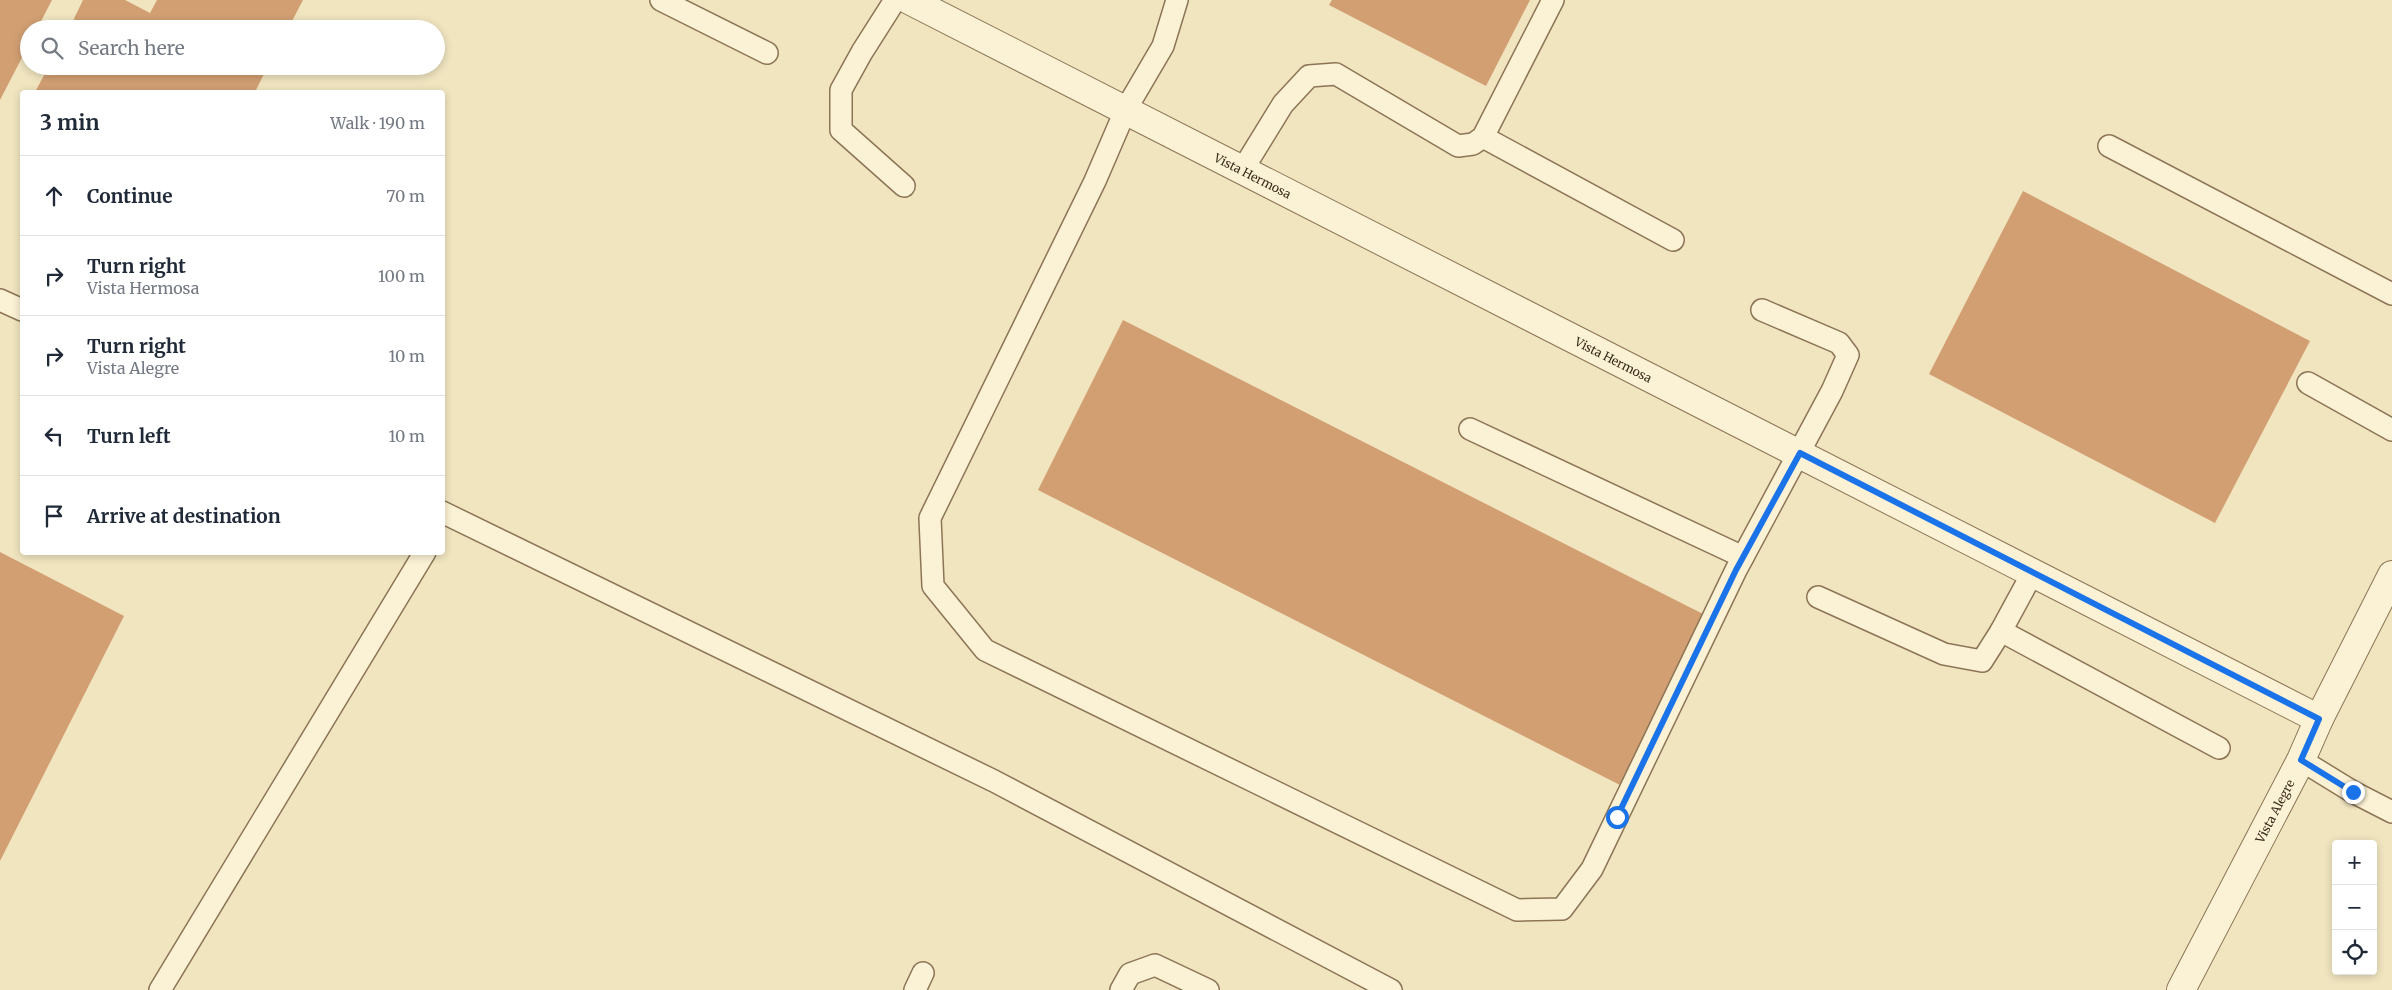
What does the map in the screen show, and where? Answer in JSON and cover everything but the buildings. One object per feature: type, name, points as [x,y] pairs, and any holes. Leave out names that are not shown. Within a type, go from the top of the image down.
[{"type":"street","name":"Vista Hermosa","points":[[909,0],[1242,168],[2319,719]]},
{"type":"street","name":"Vista Alegre","points":[[2181,990],[2301,760],[2319,719],[2392,575]]},
{"type":"lane","points":[[661,0],[767,53]]},
{"type":"lane","points":[[895,0],[862,52],[841,90],[840,112],[841,130],[904,186]]},
{"type":"lane","points":[[1177,0],[1163,46],[1126,109],[1095,181],[930,518],[933,586],[985,650],[1516,910],[1562,909],[1592,870],[1743,557],[1800,453],[1848,355],[1839,343],[1762,310]]},
{"type":"lane","points":[[1181,0],[1189,2],[1194,0]]},
{"type":"lane","points":[[1242,168],[1283,104],[1309,76],[1336,74],[1458,146],[1472,144],[1483,137],[1552,0]]},
{"type":"lane","points":[[1483,137],[1673,240]]},
{"type":"lane","points":[[2109,146],[2392,294]]},
{"type":"lane","points":[[0,300],[20,309]]},
{"type":"lane","points":[[2308,383],[2392,430]]},
{"type":"lane","points":[[1470,429],[1743,557]]},
{"type":"lane","points":[[445,516],[994,781],[1391,990]]},
{"type":"lane","points":[[160,990],[422,555]]},
{"type":"lane","points":[[1818,597],[1944,654],[1982,662],[2002,631],[2033,572]]},
{"type":"lane","points":[[2002,631],[2219,748]]},
{"type":"lane","points":[[2301,760],[2353,792],[2392,812]]},
{"type":"lane","points":[[1121,990],[1130,974],[1155,964],[1208,990]]},
{"type":"route","points":[[1617,817],[1736,570],[1800,453],[2319,719],[2301,760],[2353,792]]}]
